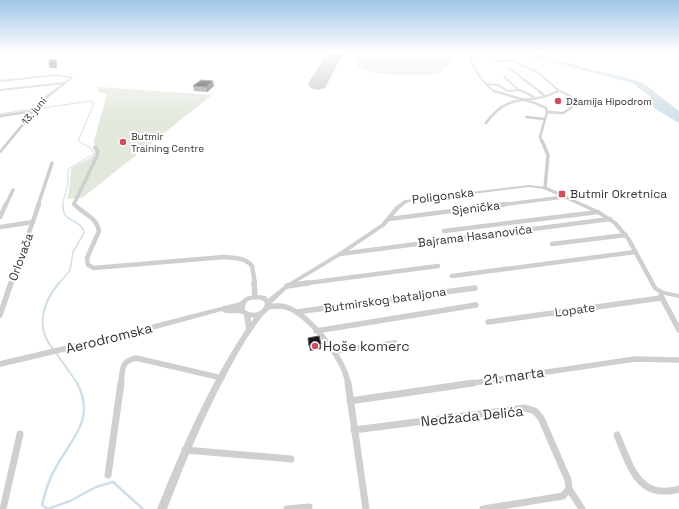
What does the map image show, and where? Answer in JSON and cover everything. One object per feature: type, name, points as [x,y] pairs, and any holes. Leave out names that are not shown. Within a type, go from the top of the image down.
[{"type":"street","points":[[0,81],[49,76]]},
{"type":"street","points":[[0,90],[65,83],[73,78],[60,76]]},
{"type":"street","points":[[480,76],[496,93],[546,108],[547,112],[540,137],[548,155],[545,188]]},
{"type":"street","points":[[519,76],[545,96]]},
{"type":"street","points":[[542,76],[559,90],[574,98],[575,105],[563,113],[547,112]]},
{"type":"street","points":[[504,77],[519,90],[534,97]]},
{"type":"street","name":"13. juni","points":[[0,152],[50,94],[65,83]]},
{"type":"street","points":[[487,84],[498,85],[508,91],[519,90]]},
{"type":"street","points":[[486,123],[497,109],[521,100],[545,96],[559,90]]},
{"type":"street","points":[[0,116],[36,109]]},
{"type":"street","points":[[526,117],[545,119]]},
{"type":"street","points":[[95,147],[98,151],[97,156],[74,204],[96,221],[100,227],[100,231],[87,258],[88,265],[100,268],[224,257],[244,258],[251,262],[253,267],[255,296]]},
{"type":"street","name":"Orlovača","points":[[0,315],[52,163]]},
{"type":"street","name":"Poligonska","points":[[162,509],[184,450],[249,329],[259,315],[263,313],[267,303],[287,286],[340,254],[383,225],[398,207],[407,201],[521,186],[536,186],[545,188],[598,212],[610,219],[626,235],[655,288],[661,295],[679,330]]},
{"type":"street","points":[[0,217],[13,190]]},
{"type":"street","name":"Sjenička","points":[[389,219],[564,197]]},
{"type":"street","points":[[444,231],[598,212]]},
{"type":"street","name":"Bajrama Hasanovića","points":[[340,254],[610,219]]},
{"type":"street","name":"Orlovača","points":[[0,227],[33,222]]},
{"type":"street","points":[[552,244],[626,235]]},
{"type":"street","points":[[452,276],[635,252]]},
{"type":"street","name":"Poligonska","points":[[287,286],[438,266]]},
{"type":"street","name":"Butmirskog bataljona","points":[[296,312],[475,288]]},
{"type":"street","points":[[661,295],[679,296]]},
{"type":"street","name":"Lopate","points":[[488,322],[661,295]]},
{"type":"street","points":[[255,296],[267,303]]},
{"type":"street","points":[[249,329],[243,310],[246,300],[255,296]]},
{"type":"street","name":"Butmirskog bataljona","points":[[267,303],[283,306],[296,312],[316,331],[342,364],[347,377],[366,509]]},
{"type":"street","points":[[316,331],[476,305]]},
{"type":"street","name":"Aerodromska","points":[[0,364],[218,311],[243,310],[259,315]]},
{"type":"street","points":[[333,351],[396,343]]},
{"type":"street","points":[[108,475],[124,363],[127,360],[136,358],[222,378]]},
{"type":"street","name":"21. marta","points":[[350,401],[635,360],[679,360]]},
{"type":"street","name":"Nedžada Delića","points":[[354,430],[525,408],[535,411],[541,418],[568,480],[569,489],[582,509]]},
{"type":"street","points":[[3,509],[20,434]]},
{"type":"street","points":[[617,435],[631,470],[644,484],[657,492],[679,489]]},
{"type":"street","points":[[184,450],[291,459]]},
{"type":"street","points":[[483,509],[563,496],[569,489]]},
{"type":"street","points":[[287,509],[309,507]]},
{"type":"shaded area","points":[[604,76],[618,76],[643,83],[679,111],[679,123],[654,108],[650,96],[632,83]]},
{"type":"shaded area","name":"Butmir Training Centre","points":[[99,87],[212,95],[82,198],[67,199],[71,169],[93,156],[95,153],[93,148],[95,145],[94,141],[107,94],[98,92]]},
{"type":"building","points":[[201,80],[213,81],[206,87],[193,86]]},
{"type":"building","points":[[319,336],[321,344],[309,346],[308,338]]},
{"type":"waterway","points":[[37,109],[90,101],[94,103],[78,141],[91,148],[94,154],[68,169],[68,184],[62,205]]},
{"type":"waterway","points":[[0,114],[34,109]]},
{"type":"waterway","points":[[58,284],[69,272],[73,252],[84,233],[80,225],[65,215],[63,204]]},
{"type":"waterway","points":[[54,350],[44,333],[43,316],[48,299],[59,283]]},
{"type":"waterway","points":[[56,353],[78,384]]},
{"type":"waterway","points":[[77,383],[84,407],[83,418],[80,428],[51,476],[42,505],[48,509],[70,501],[96,487],[113,482],[143,509]]},
{"type":"runway","points":[[318,84],[323,76]]},
{"type":"place","name":"Džamija Hipodrom","points":[[558,101]]},
{"type":"place","name":"Butmir Training Centre","points":[[123,142]]},
{"type":"place","name":"Butmir Okretnica","points":[[562,194]]},
{"type":"place","name":"Hoše komerc","points":[[315,346]]}]
